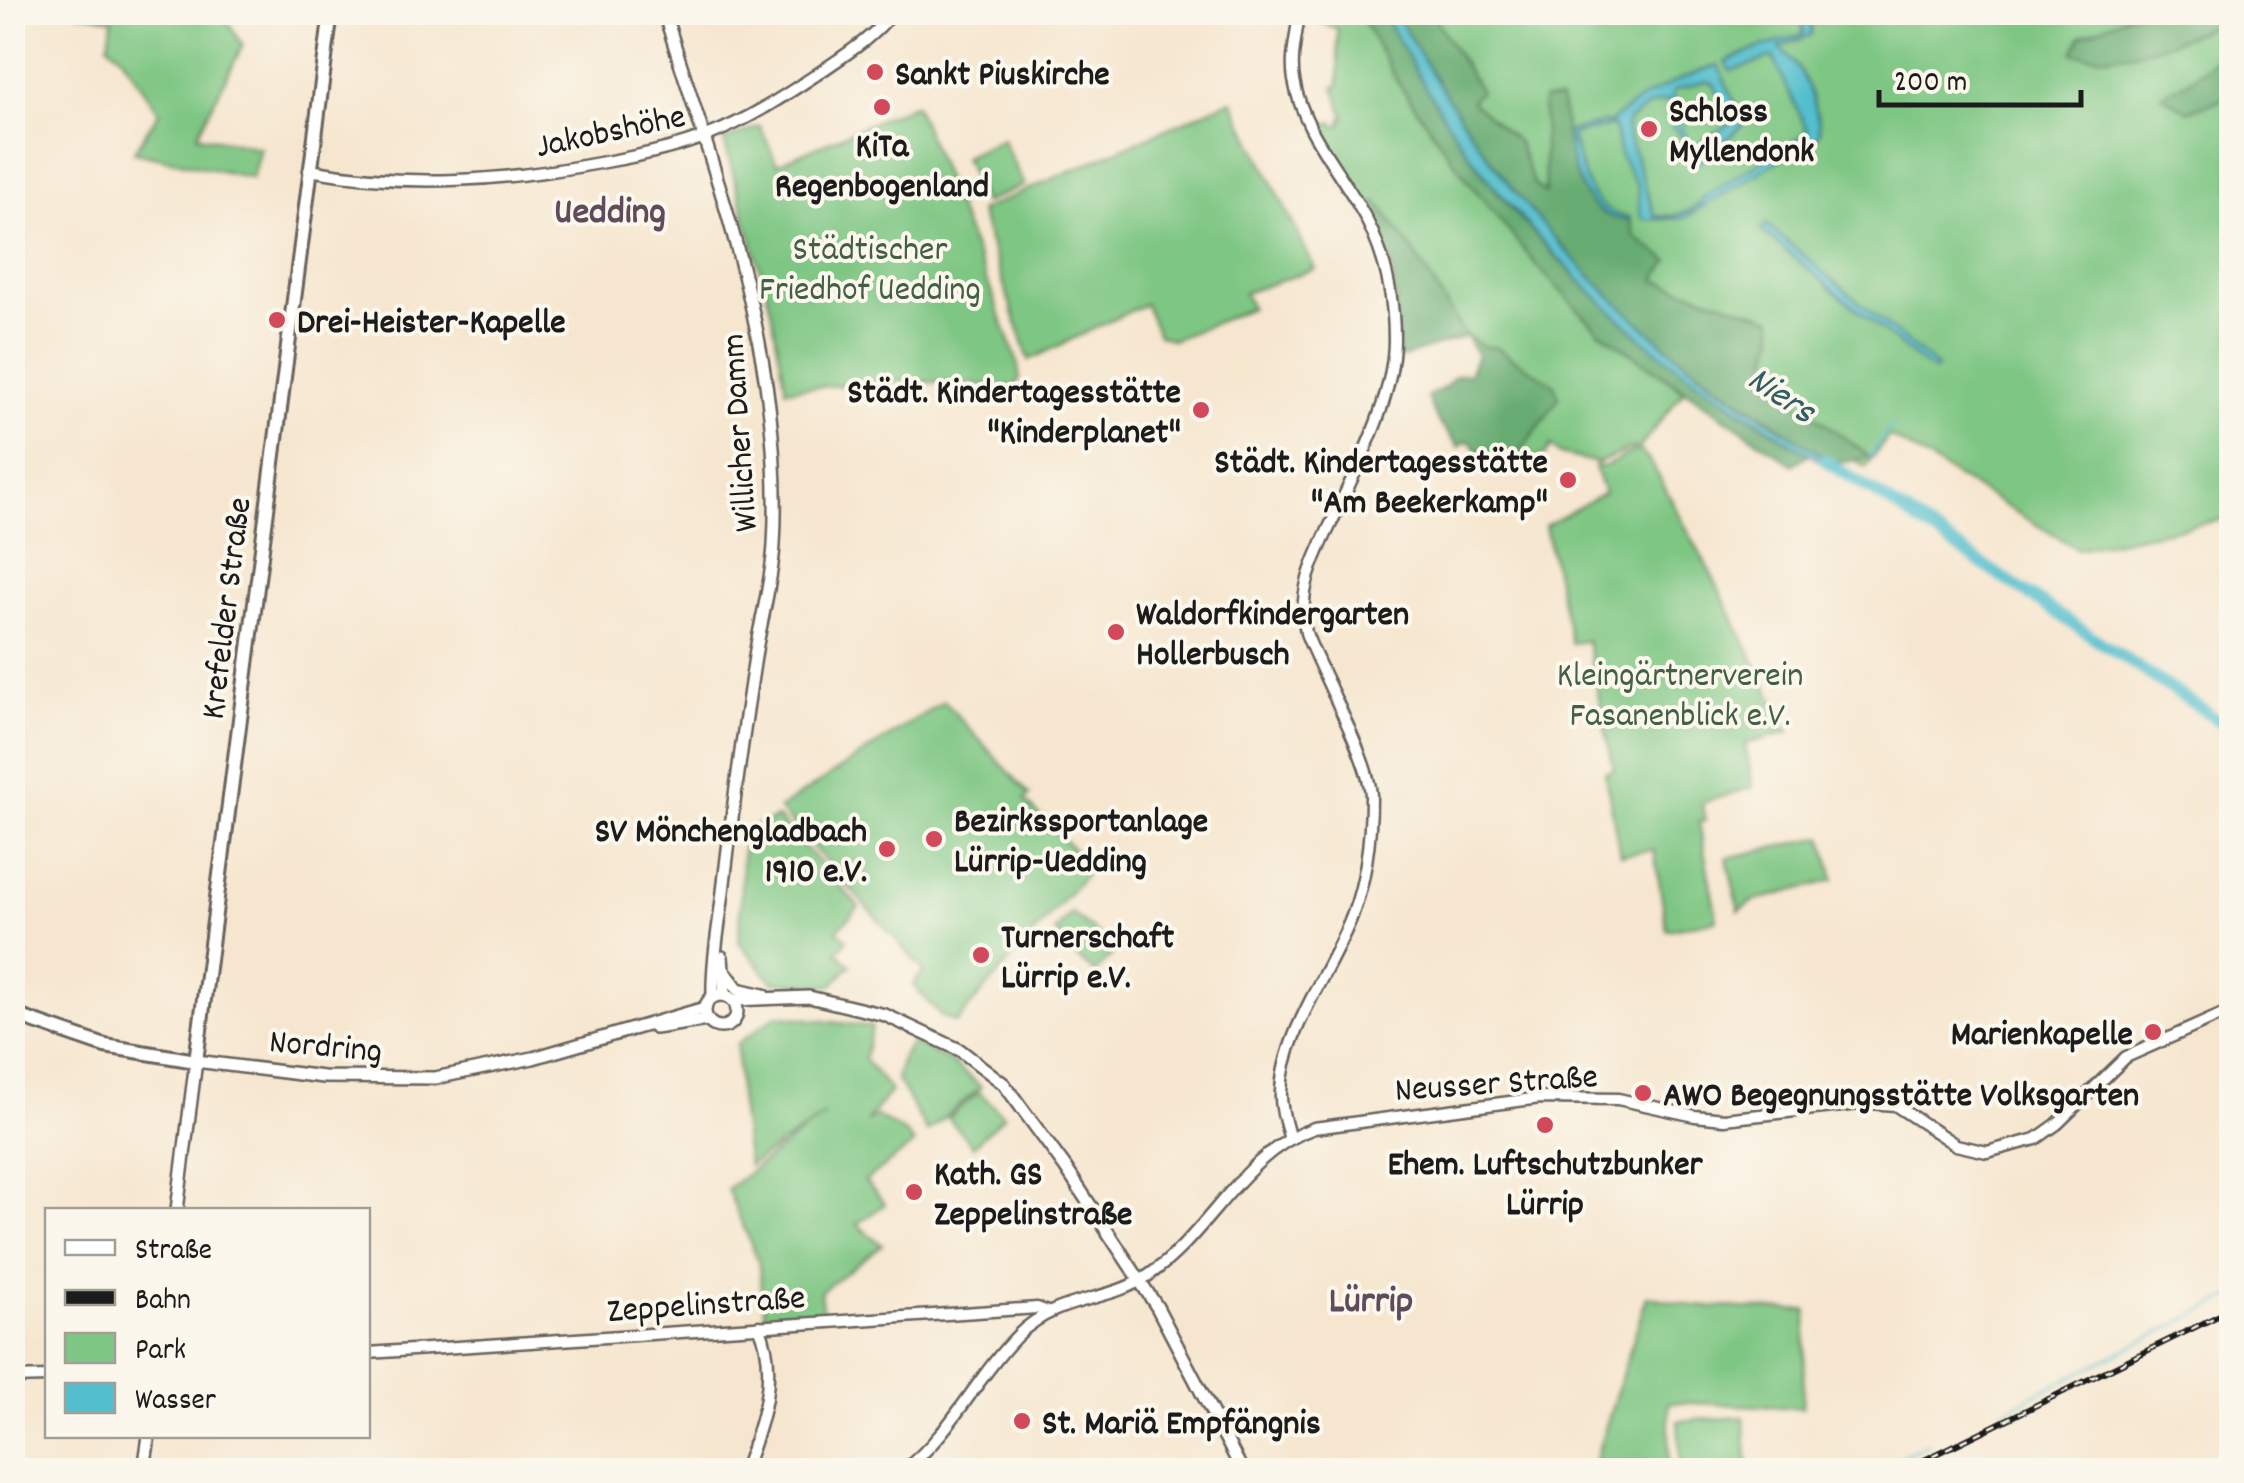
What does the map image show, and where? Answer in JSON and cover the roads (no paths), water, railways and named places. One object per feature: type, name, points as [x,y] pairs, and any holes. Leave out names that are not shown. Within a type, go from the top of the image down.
[{"type":"main road","name":"Krefelder Straße","points":[[177,1208],[331,12]]},
{"type":"main road","name":"Willicher Damm","points":[[664,12],[738,248],[757,322],[774,466],[774,548],[745,720],[720,918],[727,1001]]},
{"type":"main road","name":"Willicher Damm","points":[[720,918],[727,1001]]},
{"type":"main road","points":[[722,966],[743,991],[783,997]]},
{"type":"main road","points":[[706,1014],[727,1001],[810,997],[885,1015],[922,1030],[960,1050],[1004,1084],[1055,1152],[1157,1306],[1242,1470]]},
{"type":"main road","name":"Nordring","points":[[12,1014],[105,1046],[196,1062],[322,1078],[406,1081],[484,1069],[706,1014],[715,1026],[725,1027],[734,1022],[727,1001]]},
{"type":"main road","points":[[727,1001],[774,1005],[832,1003]]},
{"type":"main road","points":[[144,1470],[149,1438]]},
{"type":"street","points":[[1289,1136],[1280,1096],[1283,1072],[1352,916],[1364,865],[1371,791],[1306,633],[1302,616],[1304,584],[1378,412],[1393,356],[1394,336],[1391,286],[1385,265],[1358,204],[1311,128],[1294,85],[1293,47],[1299,12]]},
{"type":"street","name":"Jakobshöhe","points":[[309,170],[406,181],[502,179],[628,158],[704,138],[750,117],[783,96],[854,48],[890,16]]},
{"type":"street","name":"Neusser Straße","points":[[904,1470],[924,1455],[950,1425],[1014,1339],[1047,1312],[1140,1281],[1157,1269],[1289,1136],[1330,1124],[1540,1098],[1618,1100],[1724,1119],[1870,1102],[1894,1105],[1956,1145],[1987,1152],[2036,1139],[2057,1124],[2126,1057],[2232,1010]]},
{"type":"street","name":"Zeppelinstraße","points":[[370,1353],[1038,1308],[1047,1312]]},
{"type":"street","points":[[744,1470],[762,1424],[768,1383],[758,1326]]},
{"type":"street","points":[[12,1378],[45,1376]]},
{"type":"water","points":[[1382,13],[1395,13],[1486,154],[1553,237],[1591,276],[1694,369],[1838,466],[1835,470],[1689,375],[1577,278],[1465,149]]},
{"type":"water","points":[[1793,13],[1803,13],[1811,25],[1811,35],[1780,47],[1808,85],[1818,118],[1818,137],[1684,218],[1647,220],[1641,217],[1638,187],[1620,155],[1613,125],[1575,134],[1572,137],[1579,162],[1596,199],[1630,220],[1614,218],[1591,202],[1576,176],[1567,132],[1609,124],[1660,89],[1718,65],[1744,124],[1709,156],[1692,166],[1679,132],[1673,128],[1668,100],[1649,106],[1628,121],[1626,129],[1655,216],[1689,211],[1704,197],[1808,132],[1773,57],[1731,71],[1726,62],[1804,34],[1802,23]],"holes":[[[1708,81],[1714,84],[1730,123],[1691,149],[1675,108],[1678,102],[1672,97],[1674,90]]]},
{"type":"water","points":[[1766,224],[1938,368],[1934,371],[1925,366],[1761,230]]},
{"type":"waterway","points":[[1870,457],[1891,425]]},
{"type":"waterway","name":"Niers","points":[[1825,460],[2232,729]]},
{"type":"waterway","points":[[2003,1411],[2232,1296]]},
{"type":"waterway","points":[[1872,1470],[1928,1444]]},
{"type":"railway","points":[[1904,1470],[2232,1309]]},
{"type":"place","name":"Sankt Piuskirche","points":[[875,72]]},
{"type":"place","name":"KiTa Regenbogenland","points":[[882,107]]},
{"type":"place","name":"Schloss Myllendonk","points":[[1649,129]]},
{"type":"place","name":"Drei-Heister-Kapelle","points":[[277,320]]},
{"type":"place","name":"Städt. Kindertagesstätte \"Kinderplanet\"","points":[[1201,410]]},
{"type":"place","name":"Städt. Kindertagesstätte \"Am Beekerkamp\"","points":[[1568,480]]},
{"type":"place","name":"Waldorfkindergarten Hollerbusch","points":[[1116,632]]},
{"type":"place","name":"Bezirkssportanlage Lürrip-Uedding","points":[[934,839]]},
{"type":"place","name":"SV Mönchengladbach 1910 e.V.","points":[[887,849]]},
{"type":"place","name":"Turnerschaft Lürrip e.V.","points":[[981,955]]},
{"type":"place","name":"Marienkapelle","points":[[2153,1032]]},
{"type":"place","name":"AWO Begegnungsstätte Volksgarten","points":[[1643,1093]]},
{"type":"place","name":"Ehem. Luftschutzbunker Lürrip","points":[[1545,1125]]},
{"type":"place","name":"Kath. GS Zeppelinstraße","points":[[914,1192]]},
{"type":"place","name":"St. Mariä Empfängnis","points":[[1022,1421]]},
{"type":"district","name":"Uedding","points":[[610,209]]},
{"type":"district","name":"Lürrip","points":[[1371,1298]]},
{"type":"park label","name":"Städtischer Friedhof Uedding","points":[[870,267]]},
{"type":"park label","name":"Kleingärtnerverein Fasanenblick e.V.","points":[[1680,693]]}]
